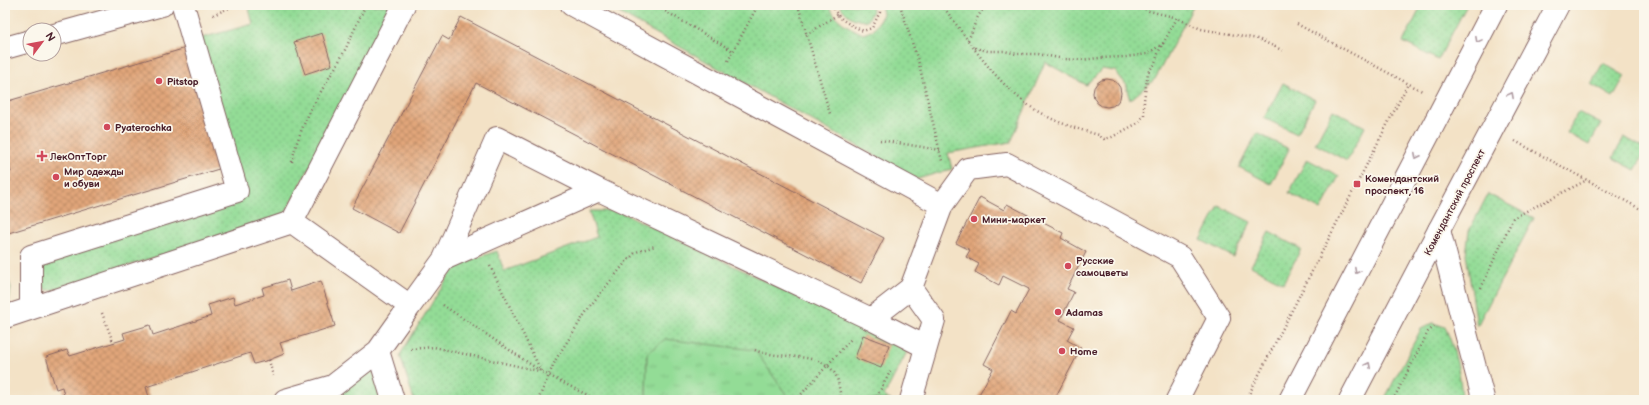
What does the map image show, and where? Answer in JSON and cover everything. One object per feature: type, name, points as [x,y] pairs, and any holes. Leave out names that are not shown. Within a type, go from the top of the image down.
[{"type":"main road","points":[[62,33],[162,5]]},
{"type":"main road","points":[[31,308],[31,256],[237,191],[183,5]]},
{"type":"main road","points":[[5,317],[292,222],[404,5]]},
{"type":"main road","points":[[572,5],[942,205]]},
{"type":"main road","points":[[1290,400],[1496,5]]},
{"type":"main road","name":"Комендантский проспект","points":[[1350,400],[1558,5]]},
{"type":"main road","points":[[5,48],[22,43]]},
{"type":"main road","points":[[285,400],[333,386],[378,351],[444,259],[497,138],[599,190],[871,318],[926,347]]},
{"type":"main road","points":[[871,318],[911,288],[942,205],[968,170],[1007,164],[1180,257],[1219,318],[1177,400]]},
{"type":"main road","points":[[444,259],[599,190]]},
{"type":"main road","points":[[292,222],[415,298]]},
{"type":"main road","points":[[1439,230],[1483,398],[1482,400]]},
{"type":"main road","points":[[911,288],[934,320],[911,400]]},
{"type":"main road","points":[[378,351],[393,400]]},
{"type":"path","points":[[292,165],[295,146],[301,130],[319,93],[352,36],[366,5]]},
{"type":"path","points":[[655,5],[733,51]]},
{"type":"path","points":[[716,83],[758,5]]},
{"type":"path","points":[[798,5],[831,120]]},
{"type":"path","points":[[832,5],[837,15],[843,21],[863,31],[872,28],[880,12],[879,5]]},
{"type":"path","points":[[900,5],[919,64],[943,164]]},
{"type":"path","points":[[942,5],[1005,86],[1035,110],[1066,125],[1099,135],[1104,138],[1112,136],[1138,123],[1144,116],[1144,100],[1148,72],[1154,65],[1159,52],[1177,18]]},
{"type":"path","points":[[968,40],[972,33],[976,19],[988,5]]},
{"type":"path","points":[[1138,5],[1149,10],[1177,18],[1201,29],[1258,39],[1284,51]]},
{"type":"path","points":[[806,35],[837,15]]},
{"type":"path","points":[[1297,24],[1427,94]]},
{"type":"path","points":[[975,48],[988,51],[1016,54],[1038,54],[1064,59],[1081,60],[1147,54],[1165,42]]},
{"type":"path","points":[[1246,400],[1408,84]]},
{"type":"path","points":[[879,140],[940,150]]},
{"type":"path","points":[[1513,140],[1644,211]]},
{"type":"path","points":[[479,244],[542,372]]},
{"type":"path","points":[[538,400],[556,360],[590,306],[614,274],[636,252],[656,246]]},
{"type":"path","points":[[93,288],[113,342]]},
{"type":"path","points":[[415,298],[549,376],[597,400]]},
{"type":"path","points":[[796,400],[871,318]]},
{"type":"path","points":[[844,337],[850,340]]},
{"type":"path","points":[[378,351],[434,347],[542,372]]},
{"type":"path","points":[[755,350],[769,355],[802,357],[818,360],[832,370],[837,379],[841,400]]},
{"type":"path","points":[[801,400],[802,394]]},
{"type":"green space","points":[[248,5],[395,5],[286,212],[278,218],[52,290],[46,290],[38,278],[42,259],[240,198],[198,39],[253,24]]},
{"type":"green space","points":[[605,5],[829,5],[839,20],[863,34],[874,30],[883,14],[881,5],[1194,5],[1155,79],[1130,100],[1125,83],[1115,71],[1102,69],[1086,85],[1045,62],[1011,142],[948,153],[952,169],[917,179]]},
{"type":"green space","points":[[840,5],[871,5],[873,11],[868,20],[864,21],[848,15]]},
{"type":"green space","points":[[1422,5],[1467,5],[1438,60],[1403,42]]},
{"type":"green space","points":[[1603,63],[1625,76],[1613,97],[1591,84]]},
{"type":"green space","points":[[1283,83],[1315,100],[1297,134],[1264,118]]},
{"type":"green space","points":[[1333,110],[1365,127],[1347,161],[1315,144]]},
{"type":"green space","points":[[1578,112],[1601,124],[1589,145],[1567,133]]},
{"type":"green space","points":[[1257,133],[1289,149],[1271,184],[1239,167]]},
{"type":"green space","points":[[1624,137],[1644,148],[1644,154],[1635,170],[1613,158]]},
{"type":"green space","points":[[1307,159],[1339,176],[1321,210],[1289,193]]},
{"type":"green space","points":[[1488,194],[1534,218],[1477,326],[1466,254],[1469,231]]},
{"type":"green space","points":[[1219,206],[1251,222],[1233,257],[1201,240]]},
{"type":"green space","points":[[589,211],[618,211],[909,348],[884,396],[891,400],[790,400],[755,351],[647,354],[646,400],[414,400],[400,355],[448,277],[462,263],[497,251],[504,271],[597,237]]},
{"type":"green space","points":[[1269,232],[1301,249],[1283,283],[1251,266]]},
{"type":"green space","points":[[5,269],[11,288],[9,302],[5,303]]},
{"type":"green space","points":[[1433,323],[1445,327],[1449,335],[1457,362],[1462,400],[1384,400],[1421,329]]},
{"type":"green space","points":[[665,339],[755,350],[790,400],[646,400],[647,354]]},
{"type":"green space","points":[[373,369],[384,400],[320,400]]},
{"type":"building","points":[[461,17],[884,238],[861,283],[476,83],[399,233],[352,208],[442,36],[449,40]]},
{"type":"building","points":[[322,33],[332,65],[305,74],[294,42]]},
{"type":"building","name":"Pyaterochka","points":[[186,48],[222,168],[5,234],[5,173],[11,172],[5,152],[5,102]]},
{"type":"building","points":[[1107,79],[1117,83],[1121,93],[1117,103],[1107,107],[1097,103],[1093,93],[1097,83]]},
{"type":"building","points":[[980,197],[1004,210],[1007,204],[1063,233],[1061,238],[1086,252],[1067,289],[1074,292],[1060,320],[1074,327],[1067,340],[1081,348],[1054,400],[1048,398],[1047,400],[976,400],[993,369],[984,364],[1011,311],[1016,314],[1029,289],[1003,276],[999,285],[975,272],[979,264],[966,257],[970,250],[956,243]]},
{"type":"building","points":[[288,280],[291,291],[321,281],[335,326],[280,343],[284,354],[269,360],[254,364],[250,353],[146,387],[149,397],[140,400],[60,400],[59,396],[64,395],[62,387],[56,389],[46,357],[67,350],[70,356],[125,339],[123,333],[150,325],[153,335],[211,316],[208,305],[233,297],[235,304],[264,295],[262,288]]},
{"type":"building","points":[[863,335],[889,345],[881,368],[855,358]]},
{"type":"place","name":"Pitstop","points":[[159,81]]},
{"type":"place","name":"Pyaterochka","points":[[107,127]]},
{"type":"place","name":"ЛекОптТорг","points":[[42,156]]},
{"type":"place","name":"Мир одежды и обуви","points":[[56,177]]},
{"type":"place","name":"Комендантский проспект, 16","points":[[1357,184]]},
{"type":"place","name":"Мини-маркет","points":[[974,219]]},
{"type":"place","name":"Русские самоцветы","points":[[1068,266]]},
{"type":"place","name":"Adamas","points":[[1058,312]]},
{"type":"place","name":"Home","points":[[1062,351]]}]
